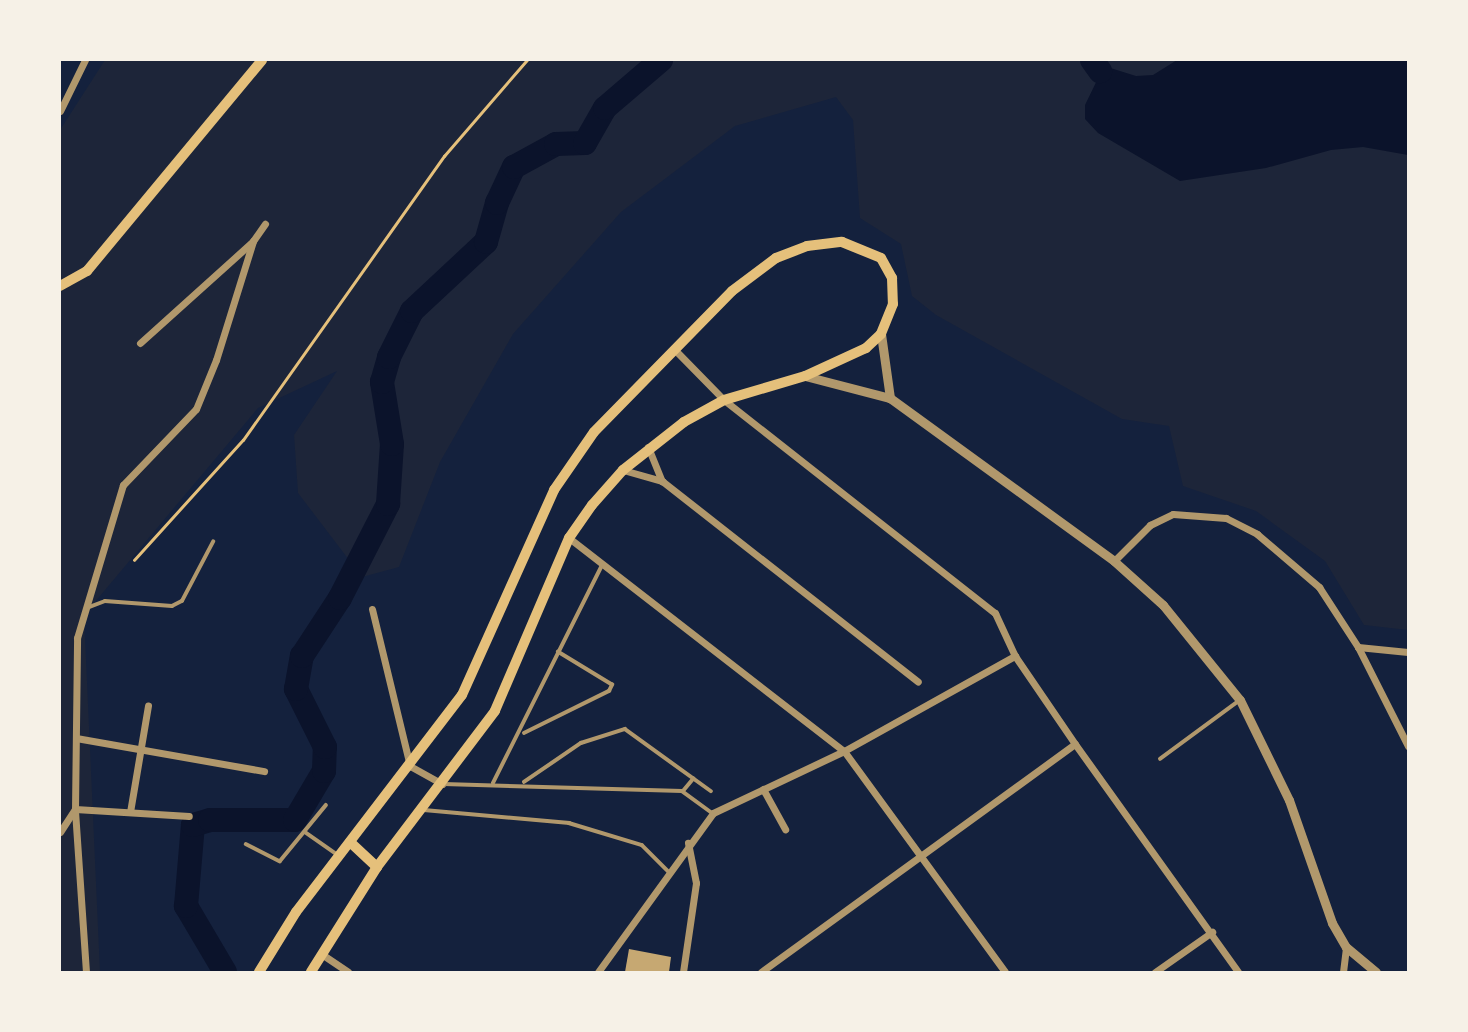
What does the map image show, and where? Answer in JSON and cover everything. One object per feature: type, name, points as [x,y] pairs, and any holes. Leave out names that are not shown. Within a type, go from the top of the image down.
[{"type":"main road","points":[[60,286],[88,271],[262,60]]},
{"type":"main road","points":[[259,972],[296,912],[463,695],[554,490],[594,432],[677,352],[732,291],[776,258],[825,243],[842,242],[870,251],[888,268],[892,304],[881,334],[852,358],[805,376],[724,400],[648,447],[623,470],[569,538],[495,711],[424,810],[377,867],[311,972]]},
{"type":"main road","points":[[350,842],[377,867]]},
{"type":"street","points":[[60,111],[85,60]]},
{"type":"street","points":[[140,343],[253,241],[265,224]]},
{"type":"street","points":[[83,972],[75,809],[77,638],[123,485],[196,409],[216,360],[253,241]]},
{"type":"street","points":[[881,334],[890,398]]},
{"type":"street","points":[[677,352],[724,400],[995,613],[1015,656],[1238,972]]},
{"type":"street","points":[[805,376],[890,398],[1114,561],[1163,605],[1240,700],[1271,757],[1332,923],[1346,947],[1376,972]]},
{"type":"street","points":[[648,447],[662,481]]},
{"type":"street","points":[[623,470],[662,481],[918,682]]},
{"type":"street","points":[[1114,561],[1150,525],[1173,514],[1199,512],[1226,518],[1288,556],[1319,587],[1359,647],[1409,746]]},
{"type":"street","points":[[569,538],[844,751],[1005,972]]},
{"type":"street","points":[[372,609],[410,766],[442,785]]},
{"type":"street","points":[[1359,647],[1409,653]]},
{"type":"street","points":[[598,972],[667,871],[713,813],[844,751],[1015,656]]},
{"type":"street","points":[[130,813],[148,706]]},
{"type":"street","points":[[76,738],[264,771]]},
{"type":"street","points":[[761,972],[1075,744]]},
{"type":"street","points":[[763,789],[785,829]]},
{"type":"street","points":[[75,809],[188,816]]},
{"type":"street","points":[[60,832],[75,809]]},
{"type":"street","points":[[683,972],[696,883],[688,843]]},
{"type":"street","points":[[1155,972],[1212,932]]},
{"type":"street","points":[[1343,972],[1346,947]]},
{"type":"street","points":[[323,955],[348,972]]},
{"type":"lane","points":[[85,608],[105,601],[173,606],[182,601],[213,542]]},
{"type":"lane","points":[[493,785],[522,734],[558,652],[603,563]]},
{"type":"lane","points":[[522,734],[609,691],[612,685],[558,652]]},
{"type":"lane","points":[[1160,759],[1240,700]]},
{"type":"lane","points":[[522,784],[581,743],[625,729],[711,791]]},
{"type":"lane","points":[[682,791],[693,779]]},
{"type":"lane","points":[[442,785],[522,784],[682,791],[713,813]]},
{"type":"lane","points":[[246,844],[280,861],[326,804]]},
{"type":"lane","points":[[424,810],[569,823],[642,845],[667,871]]},
{"type":"lane","points":[[305,832],[339,856]]},
{"type":"path","points":[[134,560],[243,440],[444,156],[527,60]]},
{"type":"shaded area","points":[[105,60],[1408,60],[1408,630],[1364,625],[1325,561],[1256,511],[1183,486],[1169,426],[1122,419],[936,315],[912,296],[901,244],[860,218],[853,120],[836,97],[735,126],[621,212],[513,334],[440,462],[399,567],[362,577],[298,493],[294,435],[337,371],[258,408],[84,615],[100,972],[60,972],[60,130]]},
{"type":"shaded area","points":[[1177,60],[1408,60],[1408,155],[1363,147],[1331,150],[1266,168],[1180,181],[1098,133],[1085,119],[1085,105],[1104,66],[1136,76],[1153,75]]},
{"type":"building","points":[[629,949],[671,957],[669,972],[625,972]]},
{"type":"waterway","points":[[225,972],[186,906],[193,825],[210,820],[295,820],[324,771],[325,747],[296,689],[302,656],[340,598],[388,504],[392,444],[382,382],[389,357],[412,311],[486,242],[497,203],[514,167],[556,144],[585,143],[605,108],[661,60]]},
{"type":"waterway","points":[[1092,60],[1100,71]]}]
